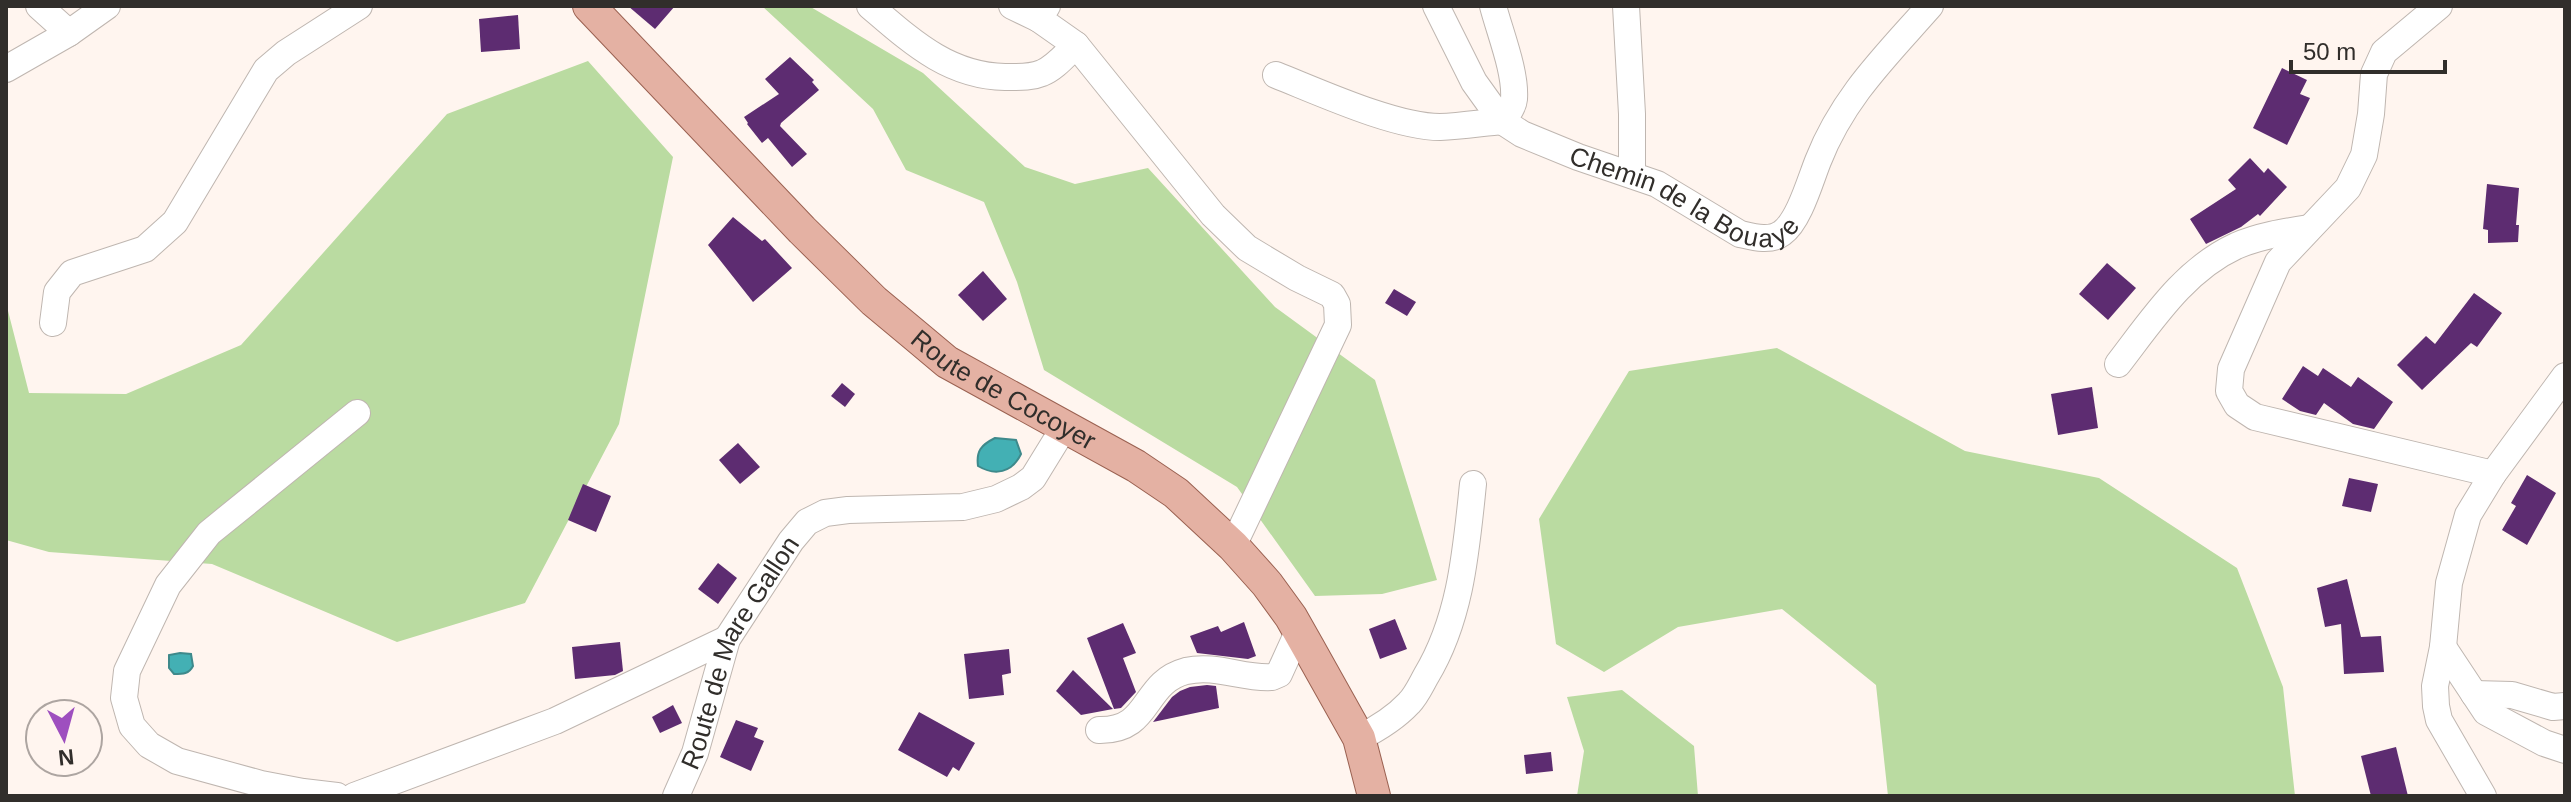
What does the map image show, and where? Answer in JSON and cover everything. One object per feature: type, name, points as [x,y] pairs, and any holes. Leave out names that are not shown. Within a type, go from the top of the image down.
[{"type":"main road","name":"Route de Cocoyer","points":[[589,6],[802,230],[874,301],[947,362],[1136,466],[1176,493],[1233,546],[1267,584],[1299,630],[1359,738],[1374,796]]},
{"type":"street","points":[[39,6],[69,33]]},
{"type":"street","points":[[6,69],[69,33],[107,6]]},
{"type":"street","points":[[53,323],[57,292],[72,273],[145,249],[175,222],[266,70],[286,53],[359,6]]},
{"type":"street","points":[[870,6],[912,41],[954,68],[983,77],[1027,77],[1045,72],[1076,45]]},
{"type":"street","points":[[1012,6],[1043,12],[1076,45],[1213,215],[1247,248],[1332,295],[1337,304],[1338,325],[1233,546]]},
{"type":"street","name":"Chemin de la Bouaye","points":[[1436,6],[1474,82],[1502,121],[1536,140],[1657,184],[1740,234],[1755,238],[1784,232],[1797,212],[1827,137],[1856,90],[1930,6]]},
{"type":"street","points":[[1276,75],[1344,102],[1407,122],[1438,127],[1502,121],[1511,109],[1514,98],[1510,69],[1493,6]]},
{"type":"street","points":[[1626,6],[1632,175]]},
{"type":"street","points":[[2439,6],[2384,52],[2374,74],[2364,155],[2348,188],[2278,262],[2231,369],[2229,391],[2237,405],[2255,417],[2493,474]]},
{"type":"street","points":[[2118,364],[2178,287],[2209,261],[2237,246],[2269,235],[2309,228]]},
{"type":"street","points":[[2483,796],[2439,720],[2435,686],[2443,647],[2445,607],[2468,515],[2493,474],[2565,376]]},
{"type":"street","points":[[337,796],[303,792],[177,761],[149,745],[132,726],[124,698],[127,671],[168,585],[209,533],[357,413]]},
{"type":"street","name":"Route de Mare Gallon","points":[[676,796],[695,753],[727,639],[791,541],[807,522],[825,513],[848,510],[963,507],[996,499],[1033,478],[1065,426]]},
{"type":"street","points":[[1359,738],[1383,726],[1410,702],[1433,665],[1448,630],[1462,582],[1473,484]]},
{"type":"street","points":[[1099,730],[1114,730],[1135,720],[1164,680],[1187,671],[1209,669],[1272,677],[1279,674],[1299,630]]},
{"type":"street","points":[[354,796],[555,721],[727,639]]},
{"type":"street","points":[[2443,647],[2486,712],[2544,743],[2565,750]]},
{"type":"street","points":[[2474,694],[2512,695],[2553,707],[2565,706]]},
{"type":"street","points":[[255,796],[303,792]]},
{"type":"green space","points":[[762,6],[809,6],[923,73],[1025,167],[1075,184],[1148,168],[1275,307],[1375,380],[1437,580],[1382,594],[1315,596],[1237,487],[1044,370],[1017,282],[984,202],[906,170],[873,109]]},
{"type":"green space","points":[[588,61],[673,157],[619,424],[525,603],[397,642],[212,564],[49,552],[6,540],[6,303],[29,393],[126,394],[241,345],[447,114]]},
{"type":"green space","points":[[1777,348],[1965,451],[2099,478],[2237,568],[2283,687],[2295,796],[1888,796],[1876,685],[1782,609],[1678,627],[1604,672],[1556,644],[1539,519],[1629,371]]},
{"type":"green space","points":[[1622,690],[1694,746],[1698,796],[1577,796],[1584,751],[1567,697]]},
{"type":"water","points":[[995,438],[1016,440],[1021,454],[1008,469],[997,472],[978,466],[980,449]]},
{"type":"water","points":[[191,654],[193,666],[190,671],[174,674],[169,668],[169,655]]},
{"type":"building","points":[[628,6],[675,6],[655,29]]},
{"type":"building","points":[[518,15],[520,49],[481,52],[479,19]]},
{"type":"building","points":[[790,57],[814,80],[812,82],[819,90],[781,123],[780,126],[807,154],[792,167],[768,138],[762,143],[744,117],[779,94],[765,79]]},
{"type":"building","points":[[2282,68],[2307,80],[2300,94],[2310,98],[2287,145],[2253,128]]},
{"type":"building","points":[[2250,158],[2264,173],[2268,168],[2287,187],[2260,216],[2258,214],[2241,227],[2206,244],[2190,219],[2236,189],[2228,180]]},
{"type":"building","points":[[2487,184],[2519,188],[2518,242],[2488,243],[2488,230],[2483,229]]},
{"type":"building","points":[[733,217],[762,241],[765,239],[792,268],[753,302],[708,245]]},
{"type":"building","points":[[2107,263],[2136,288],[2108,320],[2079,294]]},
{"type":"building","points":[[983,271],[1007,299],[983,321],[958,295]]},
{"type":"building","points":[[1394,289],[1416,302],[1407,316],[1385,303]]},
{"type":"building","points":[[2474,293],[2502,313],[2477,347],[2471,343],[2422,390],[2397,365],[2426,336],[2435,344]]},
{"type":"building","points":[[2303,366],[2318,376],[2323,368],[2351,387],[2358,377],[2393,402],[2374,429],[2353,424],[2324,403],[2316,415],[2300,411],[2282,399]]},
{"type":"building","points":[[842,383],[855,394],[845,407],[831,396]]},
{"type":"building","points":[[2092,387],[2098,428],[2058,435],[2051,394]]},
{"type":"building","points":[[738,443],[760,467],[740,484],[719,460]]},
{"type":"building","points":[[2527,475],[2556,493],[2527,545],[2502,530],[2516,506],[2511,503]]},
{"type":"building","points":[[2349,478],[2378,484],[2371,512],[2342,506]]},
{"type":"building","points":[[583,484],[611,496],[596,532],[568,520]]},
{"type":"building","points":[[718,563],[737,578],[718,604],[698,589]]},
{"type":"building","points":[[2347,579],[2361,637],[2381,636],[2384,672],[2344,674],[2341,624],[2325,627],[2317,588]]},
{"type":"building","points":[[1395,619],[1407,649],[1380,659],[1369,629]]},
{"type":"building","points":[[1244,622],[1256,656],[1248,659],[1197,653],[1190,636],[1218,626],[1221,632]]},
{"type":"building","points":[[1123,623],[1136,653],[1123,658],[1136,692],[1121,708],[1114,709],[1087,638]]},
{"type":"building","points":[[620,642],[623,671],[615,675],[575,679],[572,647]]},
{"type":"building","points":[[1009,649],[1011,673],[1002,675],[1004,695],[969,699],[964,654]]},
{"type":"building","points":[[1073,670],[1113,709],[1081,715],[1056,691]]},
{"type":"building","points":[[1216,686],[1219,708],[1153,722],[1180,691]]},
{"type":"building","points":[[673,705],[682,723],[660,733],[652,717]]},
{"type":"building","points":[[919,712],[975,743],[959,771],[953,767],[947,777],[898,750]]},
{"type":"building","points":[[736,720],[758,728],[754,737],[764,741],[751,771],[720,757]]},
{"type":"building","points":[[2396,747],[2408,796],[2371,796],[2361,756]]},
{"type":"building","points":[[1551,752],[1553,771],[1526,774],[1524,755]]}]
